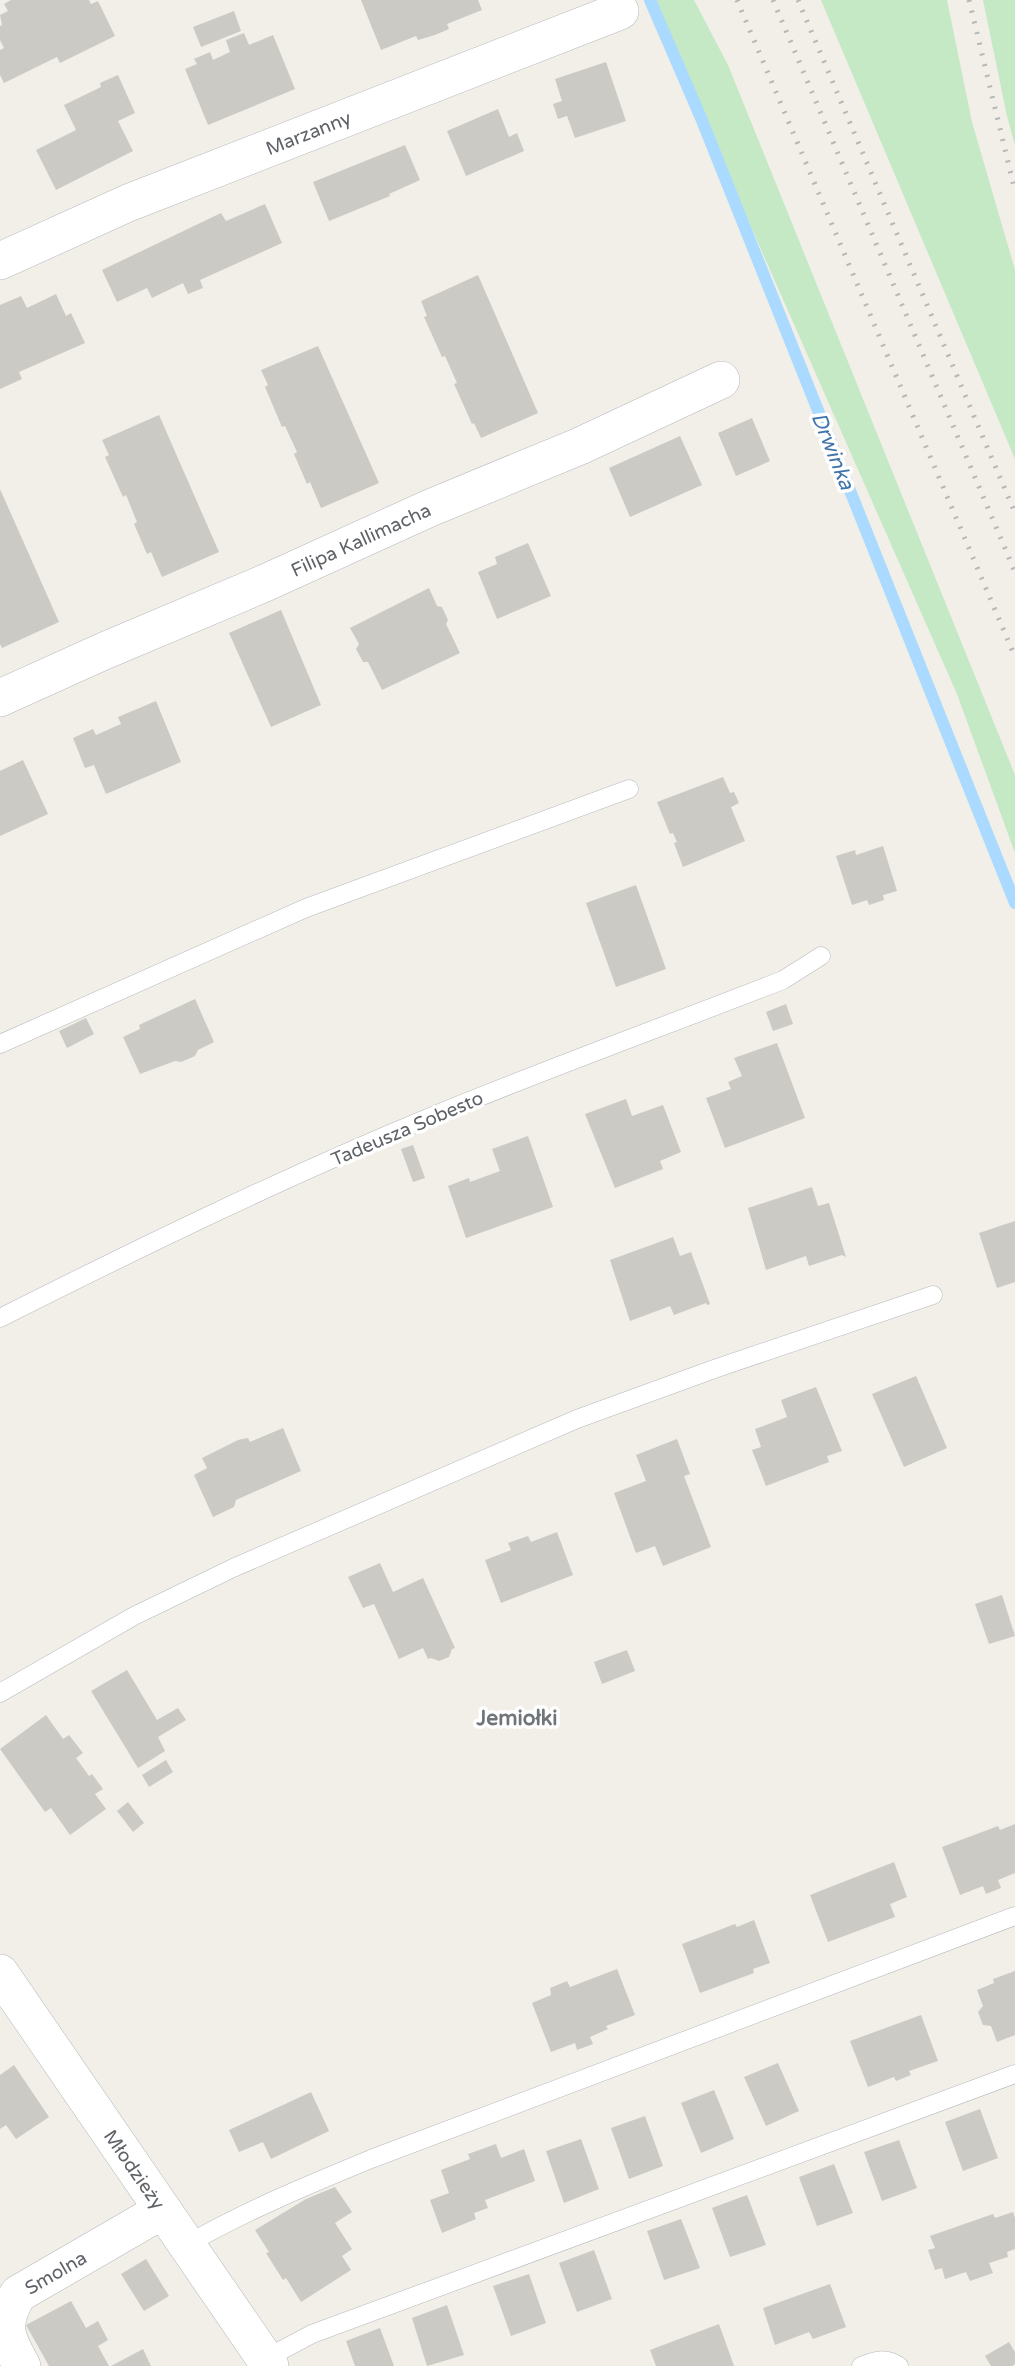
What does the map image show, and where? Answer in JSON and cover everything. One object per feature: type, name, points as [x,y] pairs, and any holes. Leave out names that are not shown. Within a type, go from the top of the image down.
[{"type":"street","name":"Marzanny","points":[[0,261],[128,202],[620,11]]},
{"type":"street","name":"Filipa Kallimacha","points":[[0,698],[430,508],[580,446],[721,380]]},
{"type":"street","name":"Młodzieży","points":[[0,1973],[267,2363]]},
{"type":"street","name":"Smolna","points":[[22,2366],[4,2335],[7,2309],[18,2294],[163,2210]]},
{"type":"lane","points":[[0,1044],[306,908],[629,789]]},
{"type":"lane","name":"Tadeusza Sobesto","points":[[0,1318],[148,1244],[327,1161],[443,1111],[783,980],[821,956]]},
{"type":"lane","points":[[0,1693],[134,1616],[233,1568],[580,1418],[717,1368],[933,1295]]},
{"type":"lane","points":[[186,2245],[295,2190],[371,2159],[1015,1916]]},
{"type":"lane","points":[[267,2363],[312,2334],[1015,2074]]},
{"type":"lane","points":[[861,2366],[877,2360],[891,2361],[899,2366]]},
{"type":"green space","points":[[651,0],[694,0],[728,65],[1015,775],[1015,853],[957,694]]},
{"type":"green space","points":[[821,0],[947,0],[972,122],[1015,270],[1015,459]]},
{"type":"green space","points":[[983,0],[1015,0],[1015,145],[1007,116]]},
{"type":"building","points":[[11,0],[89,0],[91,4],[98,1],[115,36],[60,63],[57,57],[4,83],[0,75],[0,50],[4,48],[0,40],[0,15],[8,11],[4,4]]},
{"type":"building","points":[[361,0],[478,0],[482,10],[447,24],[449,29],[435,35],[418,40],[416,36],[381,50]]},
{"type":"building","points":[[234,11],[241,31],[201,47],[193,27]]},
{"type":"building","points":[[244,33],[249,45],[273,35],[295,89],[208,125],[185,69],[197,64],[194,59],[210,52],[213,60],[230,52],[226,40]]},
{"type":"building","points":[[606,62],[626,121],[575,138],[567,116],[558,119],[553,104],[562,101],[555,79]]},
{"type":"building","points":[[118,75],[135,113],[118,121],[133,151],[56,190],[36,150],[76,130],[64,105],[101,87],[100,83]]},
{"type":"building","points":[[498,109],[509,137],[517,133],[524,151],[466,176],[447,131]]},
{"type":"building","points":[[405,145],[420,180],[389,194],[390,196],[329,221],[313,182]]},
{"type":"building","points":[[265,204],[282,243],[200,280],[203,288],[188,294],[183,283],[152,298],[147,288],[117,302],[102,270],[221,213],[226,221]]},
{"type":"building","points":[[478,275],[538,413],[481,438],[454,384],[457,383],[445,356],[442,357],[424,317],[427,316],[421,301]]},
{"type":"building","points":[[56,294],[66,316],[71,313],[85,343],[19,372],[22,379],[0,389],[0,305],[21,296],[27,308]]},
{"type":"building","points":[[318,346],[379,483],[321,508],[310,482],[307,484],[285,426],[282,427],[265,387],[268,385],[261,370]]},
{"type":"building","points":[[159,415],[219,552],[162,577],[151,552],[147,554],[134,524],[137,522],[126,495],[123,497],[105,457],[109,455],[102,440]]},
{"type":"building","points":[[752,418],[770,461],[736,476],[718,433]]},
{"type":"building","points":[[680,436],[702,485],[630,517],[609,468]]},
{"type":"building","points":[[0,489],[59,622],[2,648],[0,644]]},
{"type":"building","points":[[528,543],[551,596],[497,619],[478,572],[497,564],[495,557]]},
{"type":"building","points":[[429,588],[437,606],[442,607],[448,620],[446,624],[460,653],[382,690],[368,662],[363,662],[356,649],[359,644],[350,628]]},
{"type":"building","points":[[281,610],[321,705],[271,727],[229,633]]},
{"type":"building","points":[[156,701],[181,762],[106,794],[94,765],[85,768],[73,738],[93,729],[96,735],[121,724],[118,717]]},
{"type":"building","points":[[23,760],[48,814],[0,836],[0,771]]},
{"type":"building","points":[[723,777],[730,793],[734,792],[739,803],[731,807],[745,841],[683,867],[674,843],[677,842],[673,833],[670,834],[657,802]]},
{"type":"building","points":[[883,846],[897,891],[883,895],[884,900],[869,905],[867,900],[852,905],[836,856],[855,850],[856,855]]},
{"type":"building","points":[[636,885],[666,969],[616,987],[586,903]]},
{"type":"building","points":[[195,999],[214,1042],[198,1050],[195,1056],[140,1074],[123,1037],[140,1029],[139,1025]]},
{"type":"building","points":[[786,1004],[793,1024],[773,1031],[766,1012]]},
{"type":"building","points":[[86,1018],[94,1034],[67,1048],[59,1031]]},
{"type":"building","points":[[777,1043],[805,1118],[725,1148],[706,1098],[731,1089],[728,1082],[742,1076],[734,1058]]},
{"type":"building","points":[[626,1099],[632,1116],[663,1105],[681,1152],[660,1161],[663,1169],[615,1188],[585,1114]]},
{"type":"building","points":[[528,1136],[553,1207],[466,1238],[448,1186],[469,1178],[470,1182],[500,1171],[492,1149]]},
{"type":"building","points":[[413,1145],[425,1178],[413,1182],[401,1149]]},
{"type":"building","points":[[812,1187],[818,1206],[829,1203],[846,1257],[842,1255],[809,1266],[806,1256],[766,1270],[748,1208]]},
{"type":"building","points":[[1015,1221],[1015,1282],[997,1288],[979,1233]]},
{"type":"building","points":[[673,1237],[680,1256],[691,1252],[710,1304],[706,1303],[674,1315],[670,1306],[630,1321],[610,1260]]},
{"type":"building","points":[[916,1376],[947,1448],[904,1467],[872,1394]]},
{"type":"building","points":[[816,1387],[842,1451],[827,1456],[829,1462],[766,1486],[752,1450],[761,1447],[755,1429],[787,1417],[781,1400]]},
{"type":"building","points":[[283,1428],[301,1471],[236,1500],[234,1507],[213,1517],[194,1475],[207,1468],[202,1458],[238,1440],[248,1438],[250,1442]]},
{"type":"building","points":[[677,1439],[690,1474],[684,1476],[711,1547],[663,1566],[655,1546],[636,1553],[614,1493],[646,1481],[636,1455]]},
{"type":"building","points":[[557,1532],[573,1575],[501,1603],[485,1560],[511,1550],[508,1543],[528,1536],[531,1542]]},
{"type":"building","points":[[380,1563],[393,1592],[423,1578],[455,1648],[449,1657],[439,1661],[428,1659],[423,1648],[399,1659],[374,1604],[363,1608],[348,1577]]},
{"type":"building","points":[[1002,1595],[1015,1636],[989,1644],[975,1604]]},
{"type":"building","points":[[627,1650],[635,1671],[602,1684],[594,1662]]},
{"type":"building","points":[[127,1670],[157,1720],[178,1708],[186,1720],[158,1737],[165,1751],[138,1768],[91,1691]]},
{"type":"building","points":[[46,1715],[63,1739],[69,1735],[83,1753],[76,1758],[103,1789],[95,1794],[106,1809],[70,1835],[51,1808],[45,1812],[0,1749]]},
{"type":"building","points":[[166,1760],[173,1772],[149,1787],[142,1775]]},
{"type":"building","points":[[128,1802],[144,1823],[133,1832],[117,1811]]},
{"type":"building","points":[[1015,1824],[1015,1873],[998,1880],[1001,1888],[986,1894],[983,1886],[960,1895],[942,1847],[998,1826],[1000,1830]]},
{"type":"building","points":[[894,1862],[907,1897],[890,1904],[895,1917],[828,1942],[810,1895]]},
{"type":"building","points":[[754,1920],[770,1963],[753,1969],[754,1973],[700,1993],[682,1944],[735,1924],[737,1927]]},
{"type":"building","points":[[617,1969],[635,2015],[606,2026],[608,2029],[590,2037],[593,2044],[577,2050],[575,2043],[551,2052],[532,2003],[551,1995],[550,1988],[567,1981],[570,1987]]},
{"type":"building","points":[[1015,1971],[1015,2035],[997,2042],[991,2026],[983,2025],[978,2012],[983,2006],[977,1990],[994,1983],[993,1979]]},
{"type":"building","points":[[921,2015],[938,2061],[909,2071],[911,2075],[896,2081],[894,2077],[868,2087],[850,2041]]},
{"type":"building","points":[[778,2063],[799,2111],[766,2126],[744,2077]]},
{"type":"building","points":[[14,2065],[49,2117],[16,2139],[6,2125],[0,2129],[0,2075]]},
{"type":"building","points":[[714,2090],[734,2139],[701,2153],[681,2103]]},
{"type":"building","points":[[311,2092],[329,2131],[271,2159],[263,2142],[239,2152],[229,2130]]},
{"type":"building","points":[[980,2109],[998,2158],[963,2171],[945,2122]]},
{"type":"building","points":[[645,2116],[663,2166],[629,2179],[611,2128]]},
{"type":"building","points":[[581,2139],[599,2189],[564,2203],[546,2151]]},
{"type":"building","points":[[899,2140],[917,2188],[882,2201],[864,2152]]},
{"type":"building","points":[[496,2144],[501,2158],[524,2149],[535,2181],[485,2200],[488,2208],[474,2213],[476,2219],[442,2233],[430,2200],[449,2193],[441,2170],[470,2159],[468,2154]]},
{"type":"building","points":[[834,2164],[853,2213],[817,2226],[799,2177]]},
{"type":"building","points":[[335,2187],[352,2212],[335,2223],[352,2249],[342,2256],[351,2270],[301,2302],[286,2278],[283,2280],[255,2230],[306,2199]]},
{"type":"building","points":[[747,2195],[766,2245],[730,2257],[712,2208]]},
{"type":"building","points":[[1013,2212],[1015,2249],[1007,2252],[1008,2257],[989,2263],[993,2273],[970,2281],[966,2272],[945,2279],[942,2268],[935,2270],[928,2250],[935,2248],[930,2236],[993,2214],[995,2218]]},
{"type":"building","points":[[681,2219],[700,2268],[664,2280],[647,2231]]},
{"type":"building","points":[[594,2250],[612,2299],[577,2312],[559,2263]]},
{"type":"building","points":[[146,2259],[169,2296],[144,2311],[121,2274]]},
{"type":"building","points":[[529,2274],[546,2323],[511,2336],[493,2286]]},
{"type":"building","points":[[830,2284],[846,2327],[813,2339],[809,2332],[775,2345],[763,2308]]},
{"type":"building","points":[[71,2301],[86,2328],[98,2321],[108,2340],[98,2346],[109,2366],[49,2366],[26,2325]]},
{"type":"building","points":[[447,2305],[464,2355],[427,2366],[412,2318]]},
{"type":"building","points":[[719,2324],[734,2366],[656,2366],[650,2350]]},
{"type":"building","points":[[380,2328],[394,2366],[355,2366],[346,2341]]},
{"type":"building","points":[[1009,2342],[1015,2352],[1015,2364],[991,2366],[985,2356]]},
{"type":"building","points":[[143,2349],[151,2366],[111,2366]]},
{"type":"waterway","name":"Drwinka","points":[[650,0],[701,118],[1015,903]]},
{"type":"railway","points":[[737,0],[1015,657]]},
{"type":"railway","points":[[773,0],[1015,572]]},
{"type":"railway","points":[[798,0],[1015,513]]},
{"type":"railway","points":[[969,0],[1015,191]]},
{"type":"district","name":"Jemiołki","points":[[517,1718]]}]
